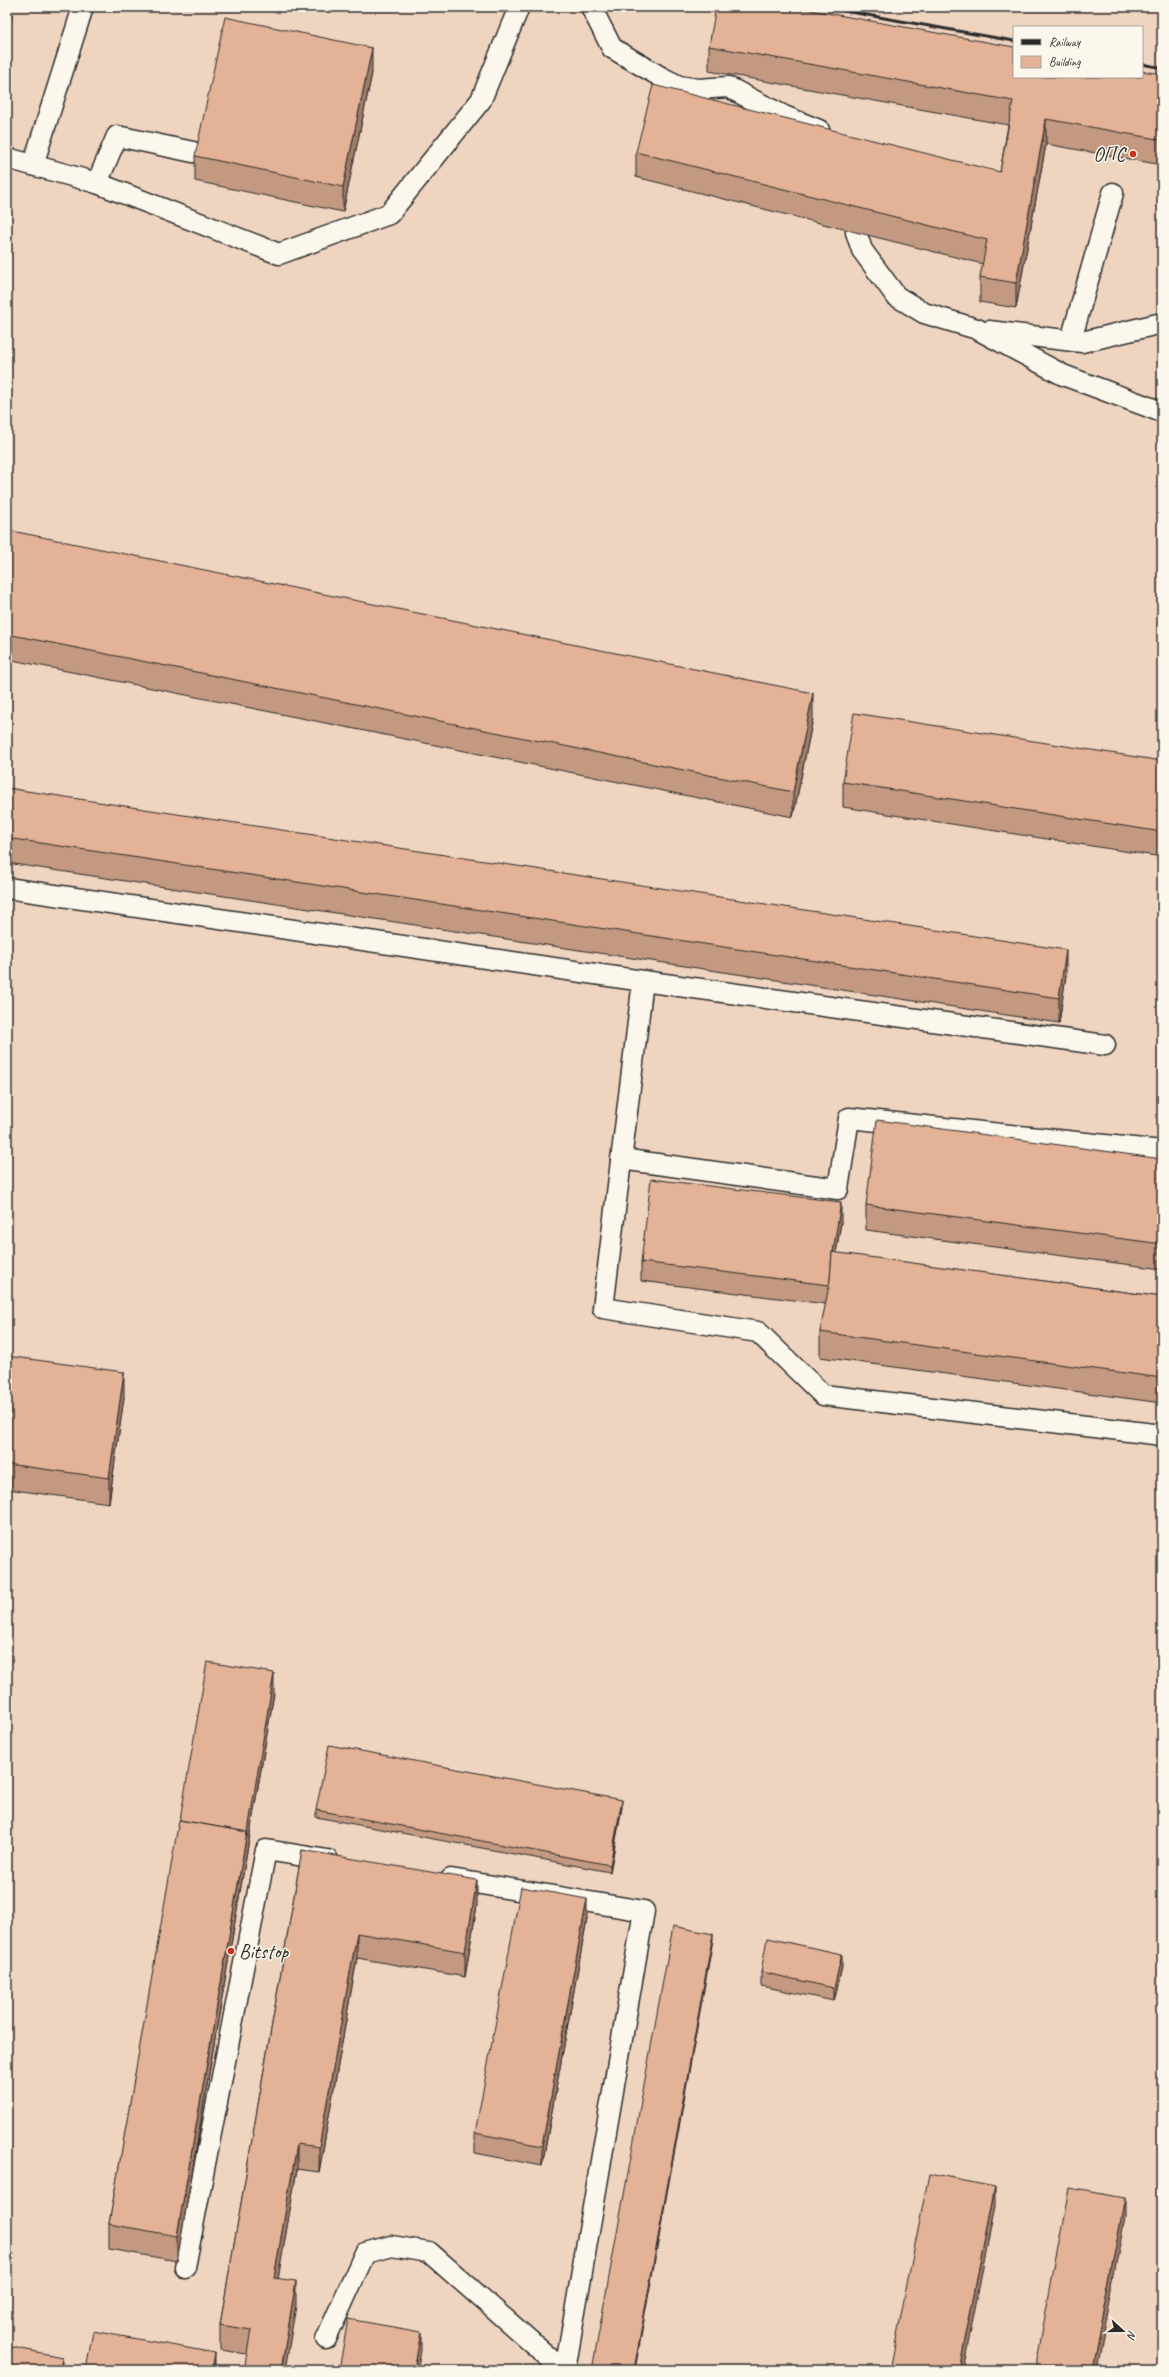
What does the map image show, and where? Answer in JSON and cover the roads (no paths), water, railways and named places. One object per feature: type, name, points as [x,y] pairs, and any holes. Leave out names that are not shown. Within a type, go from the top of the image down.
[{"type":"lane","points":[[33,166],[82,7]]},
{"type":"lane","points":[[7,158],[97,183],[279,254],[389,214],[481,100],[519,7]]},
{"type":"lane","points":[[591,7],[612,48],[661,77],[679,86],[692,88],[728,87],[784,116],[834,138]]},
{"type":"lane","points":[[97,183],[116,136],[193,152]]},
{"type":"lane","points":[[1071,340],[1113,193]]},
{"type":"lane","points":[[856,232],[862,250],[896,296],[924,313],[977,329],[1082,342],[1162,323]]},
{"type":"lane","points":[[977,329],[1063,375],[1162,412]]},
{"type":"lane","points":[[7,888],[643,981],[1105,1045]]},
{"type":"lane","points":[[643,981],[603,1308],[758,1332],[823,1395],[1162,1434]]},
{"type":"lane","points":[[621,1158],[838,1189],[849,1118],[1162,1151]]},
{"type":"lane","points":[[185,2267],[266,1850],[345,1862]]},
{"type":"lane","points":[[431,1876],[644,1911],[564,2370]]},
{"type":"lane","points":[[326,2339],[365,2253],[391,2246],[429,2252],[564,2370]]},
{"type":"railway","points":[[822,7],[1013,41]]},
{"type":"railway","points":[[1143,64],[1162,68]]},
{"type":"place","name":"ОПС","points":[[1133,154]]},
{"type":"place","name":"Bitstop","points":[[231,1951]]}]
